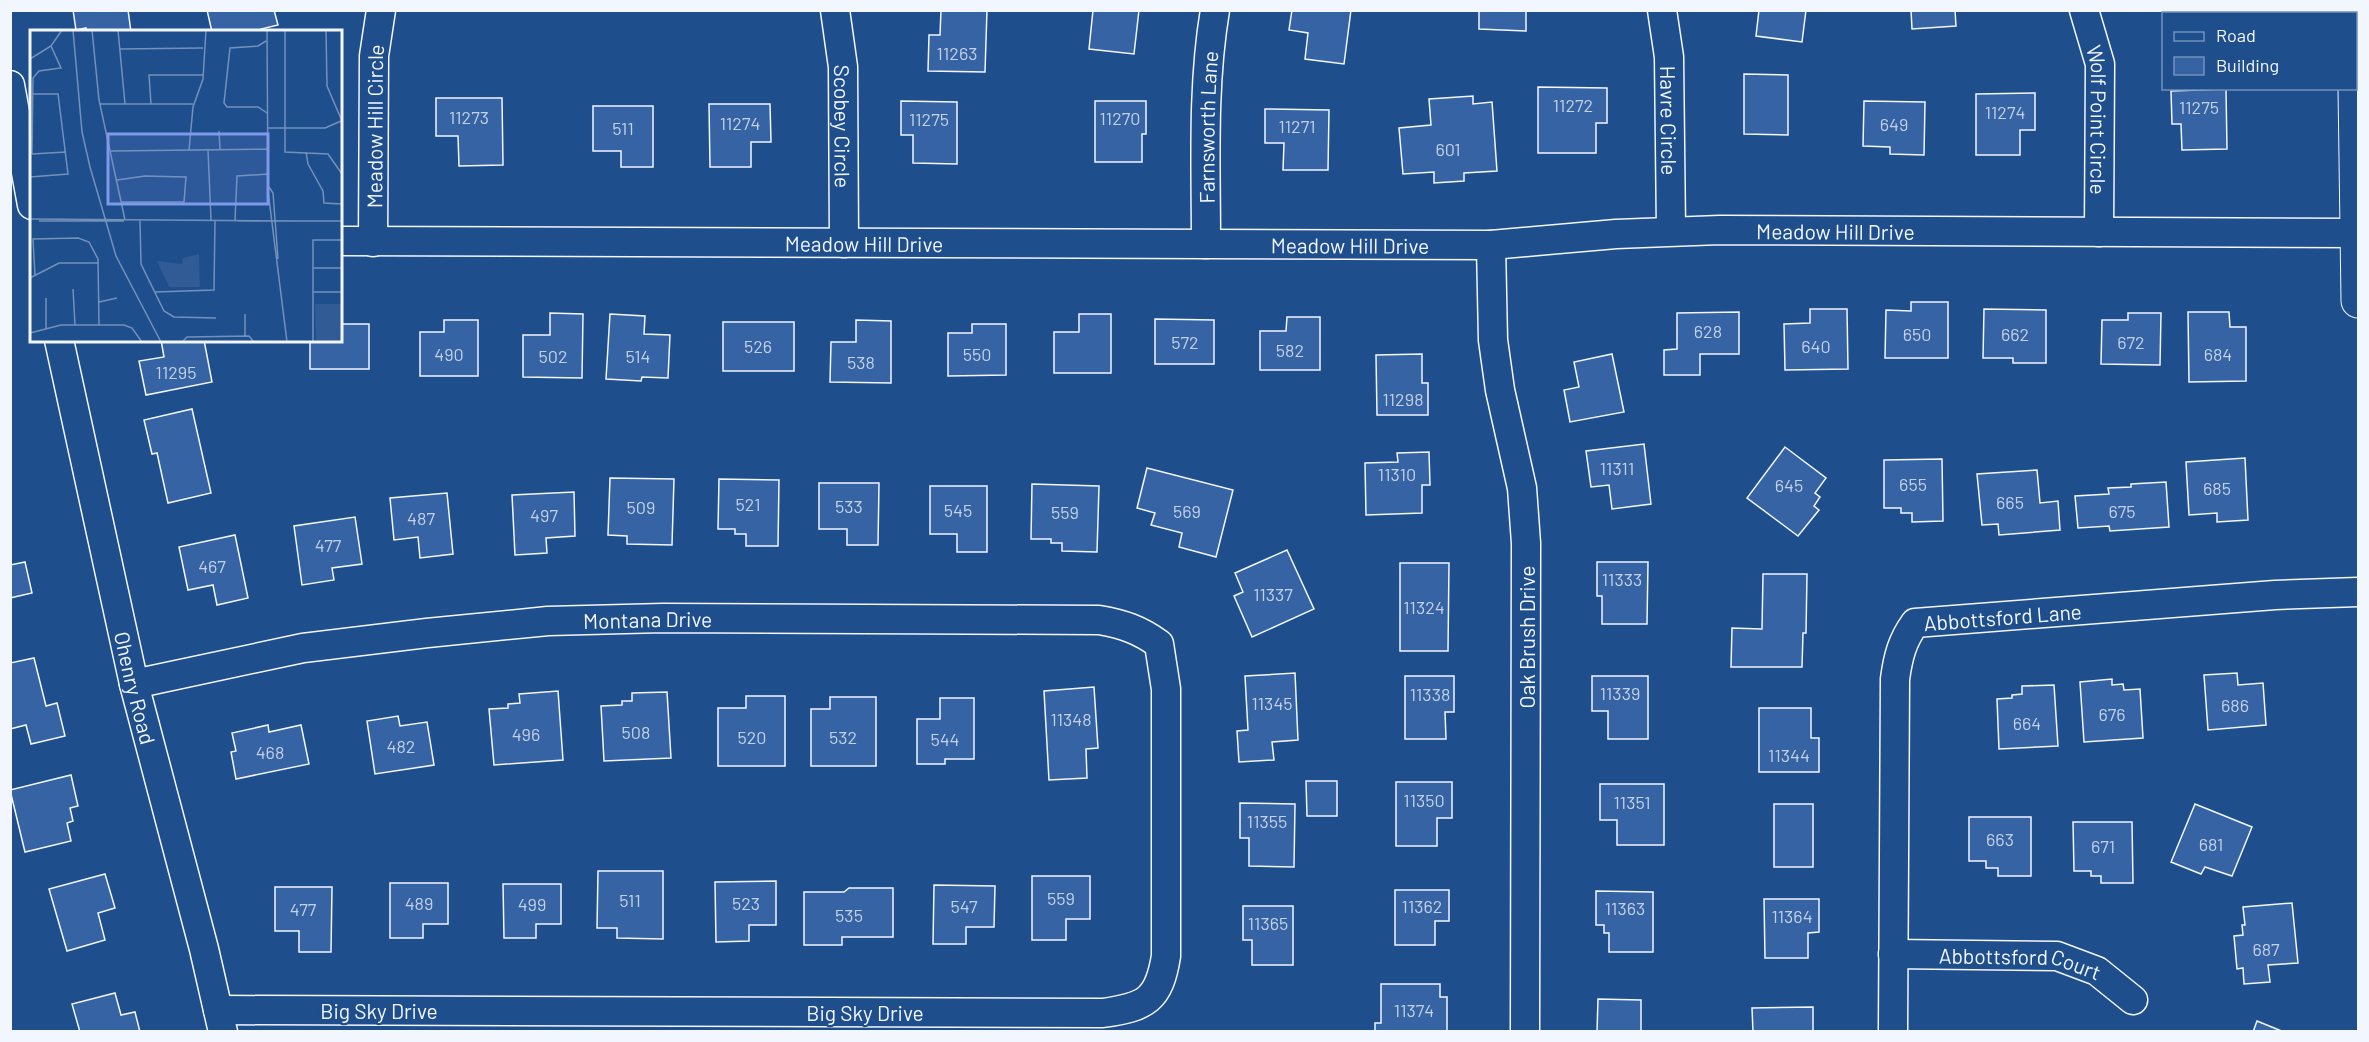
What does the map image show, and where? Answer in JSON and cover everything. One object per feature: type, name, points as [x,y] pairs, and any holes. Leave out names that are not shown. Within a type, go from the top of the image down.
[{"type":"main road","points":[[2355,90],[2358,301]]},
{"type":"street","name":"Meadow Hill Circle","points":[[373,242],[375,56],[381,10]]},
{"type":"street","name":"Scobey Circle","points":[[835,10],[843,67],[844,243]]},
{"type":"street","name":"Farnsworth Lane","points":[[1206,244],[1207,90],[1210,37],[1215,10]]},
{"type":"street","name":"Havre Circle","points":[[1662,10],[1669,57],[1671,231]]},
{"type":"street","name":"Wolf Point Circle","points":[[2084,10],[2100,64],[2099,232]]},
{"type":"street","points":[[10,85],[30,194]]},
{"type":"street","name":"Meadow Hill Drive","points":[[342,241],[1491,245],[1671,231],[2356,233]]},
{"type":"street","name":"Oak Brush Drive","points":[[1491,245],[1493,340],[1500,390],[1522,488],[1526,543],[1525,1032]]},
{"type":"street","name":"Ohenry Road","points":[[59,342],[134,684],[204,949],[220,1021]]},
{"type":"street","name":"Abbottsford Lane","points":[[1893,1032],[1895,679],[1897,658],[1904,639],[1915,623],[2275,594],[2358,592]]},
{"type":"street","name":"Montana Drive","points":[[134,684],[303,648],[548,621],[663,618],[1099,620],[1121,623],[1141,631],[1159,644]]},
{"type":"street","name":"Big Sky Drive","points":[[220,1021],[1103,1013],[1129,1010],[1151,998],[1163,979],[1166,956],[1166,689],[1159,644]]},
{"type":"street","name":"Abbottsford Court","points":[[1893,954],[2057,956],[2097,972],[2133,1000]]},
{"type":"building","points":[[73,10],[128,10],[131,30],[86,30],[86,28],[76,30]]},
{"type":"building","points":[[207,10],[274,10],[278,25],[261,30],[212,30]]},
{"type":"building","points":[[941,10],[987,10],[985,72],[928,71],[929,35],[940,35]]},
{"type":"building","points":[[1093,10],[1139,10],[1134,54],[1089,49]]},
{"type":"building","points":[[1292,10],[1351,10],[1344,64],[1305,59],[1308,33],[1289,30]]},
{"type":"building","points":[[1479,10],[1526,10],[1526,31],[1479,29]]},
{"type":"building","points":[[1759,10],[1806,10],[1802,42],[1756,36]]},
{"type":"building","points":[[1911,10],[1955,10],[1956,26],[1912,29]]},
{"type":"building","points":[[2175,10],[2224,10],[2224,12],[2175,12]]},
{"type":"building","points":[[1744,74],[1788,75],[1788,135],[1744,134]]},
{"type":"building","points":[[1538,87],[1607,88],[1607,123],[1596,123],[1596,153],[1538,153]]},
{"type":"building","points":[[2226,90],[2227,149],[2182,150],[2181,124],[2172,124],[2171,91]]},
{"type":"building","points":[[2035,93],[2035,130],[2020,130],[2020,155],[1976,155],[1976,94]]},
{"type":"building","points":[[1473,96],[1473,104],[1492,102],[1497,171],[1464,173],[1464,181],[1434,183],[1434,172],[1403,174],[1399,128],[1431,125],[1429,99]]},
{"type":"building","points":[[436,98],[502,98],[503,165],[459,166],[458,136],[436,136]]},
{"type":"building","points":[[901,101],[957,102],[957,164],[913,163],[913,135],[901,135]]},
{"type":"building","points":[[1095,101],[1146,101],[1146,134],[1142,134],[1142,162],[1095,162]]},
{"type":"building","points":[[1864,101],[1925,102],[1924,155],[1890,154],[1890,147],[1863,146]]},
{"type":"building","points":[[709,104],[770,104],[771,142],[751,142],[751,167],[710,167]]},
{"type":"building","points":[[593,106],[653,106],[653,167],[621,167],[621,151],[593,151]]},
{"type":"building","points":[[1265,109],[1329,110],[1328,170],[1283,170],[1284,143],[1265,143]]},
{"type":"building","points":[[1911,302],[1948,302],[1948,358],[1885,358],[1886,310],[1911,311]]},
{"type":"building","points":[[1810,309],[1847,309],[1848,369],[1785,370],[1784,324],[1810,323]]},
{"type":"building","points":[[1984,309],[2046,310],[2046,363],[2013,363],[2013,358],[1983,358]]},
{"type":"building","points":[[1739,312],[1739,354],[1700,354],[1700,375],[1664,375],[1664,350],[1677,349],[1677,313]]},
{"type":"building","points":[[2188,312],[2229,312],[2230,327],[2246,327],[2246,381],[2189,382]]},
{"type":"building","points":[[550,313],[583,314],[582,378],[523,377],[523,335],[550,335]]},
{"type":"building","points":[[2128,313],[2161,313],[2160,365],[2101,364],[2102,320],[2128,320]]},
{"type":"building","points":[[610,314],[645,316],[644,334],[670,335],[668,378],[642,377],[641,381],[606,379]]},
{"type":"building","points":[[1079,314],[1111,314],[1111,373],[1054,373],[1054,332],[1079,332]]},
{"type":"building","points":[[1287,317],[1320,317],[1320,370],[1260,370],[1260,331],[1286,331]]},
{"type":"building","points":[[1155,319],[1214,320],[1214,364],[1155,364]]},
{"type":"building","points":[[444,320],[478,320],[478,376],[420,376],[420,332],[444,332]]},
{"type":"building","points":[[856,320],[891,321],[891,383],[830,382],[831,342],[856,342]]},
{"type":"building","points":[[723,322],[794,322],[794,371],[723,371]]},
{"type":"building","points":[[342,324],[369,324],[369,369],[310,369],[310,342],[342,342]]},
{"type":"building","points":[[972,324],[1006,324],[1006,375],[948,376],[948,333],[972,333]]},
{"type":"building","points":[[161,342],[204,342],[212,382],[146,395],[139,361],[164,357]]},
{"type":"building","points":[[1422,354],[1422,383],[1428,383],[1428,415],[1377,415],[1376,355]]},
{"type":"building","points":[[1612,354],[1624,412],[1570,422],[1564,390],[1579,387],[1574,362]]},
{"type":"building","points":[[192,409],[211,493],[168,503],[157,453],[152,454],[144,420]]},
{"type":"building","points":[[1644,444],[1651,504],[1612,509],[1609,485],[1591,487],[1586,451]]},
{"type":"building","points":[[1785,447],[1826,478],[1815,493],[1820,497],[1814,506],[1819,510],[1798,536],[1747,498]]},
{"type":"building","points":[[1429,452],[1430,485],[1422,485],[1422,513],[1366,515],[1365,463],[1398,462],[1397,453]]},
{"type":"building","points":[[2245,458],[2248,520],[2217,522],[2217,513],[2189,515],[2186,462]]},
{"type":"building","points":[[1942,459],[1943,521],[1912,522],[1912,513],[1901,513],[1901,508],[1884,508],[1884,460]]},
{"type":"building","points":[[1147,468],[1233,490],[1216,557],[1179,547],[1182,533],[1151,525],[1155,513],[1137,508]]},
{"type":"building","points":[[2037,470],[2040,503],[2058,501],[2060,530],[1999,535],[1998,524],[1982,525],[1977,474]]},
{"type":"building","points":[[610,478],[674,479],[672,545],[627,544],[627,536],[608,535]]},
{"type":"building","points":[[719,479],[779,480],[778,546],[746,546],[746,534],[735,534],[735,529],[718,529]]},
{"type":"building","points":[[2166,482],[2169,527],[2110,531],[2109,526],[2078,528],[2075,496],[2109,494],[2108,488],[2131,487],[2131,484]]},
{"type":"building","points":[[819,483],[879,483],[878,545],[847,545],[847,529],[819,529]]},
{"type":"building","points":[[1032,484],[1099,486],[1097,552],[1062,551],[1062,543],[1051,543],[1051,539],[1031,539]]},
{"type":"building","points":[[930,486],[987,486],[987,552],[957,552],[957,534],[930,534]]},
{"type":"building","points":[[574,492],[575,536],[546,538],[547,553],[515,555],[512,495]]},
{"type":"building","points":[[447,493],[453,554],[420,558],[418,537],[394,540],[390,498]]},
{"type":"building","points":[[355,517],[362,564],[332,568],[334,580],[302,585],[294,526]]},
{"type":"building","points":[[235,535],[248,598],[217,605],[213,585],[188,590],[179,547]]},
{"type":"building","points":[[1287,550],[1314,609],[1252,637],[1234,596],[1243,592],[1235,573]]},
{"type":"building","points":[[25,562],[32,593],[10,598],[10,565]]},
{"type":"building","points":[[1597,562],[1648,562],[1647,624],[1602,624],[1602,596],[1597,596]]},
{"type":"building","points":[[1400,563],[1449,563],[1448,651],[1400,651]]},
{"type":"building","points":[[1763,574],[1807,574],[1806,633],[1803,633],[1802,667],[1731,667],[1732,628],[1762,629]]},
{"type":"building","points":[[34,658],[46,706],[57,703],[65,736],[31,744],[26,725],[10,729],[10,663]]},
{"type":"building","points":[[1295,673],[1298,740],[1272,742],[1274,760],[1239,762],[1237,731],[1248,730],[1245,676]]},
{"type":"building","points":[[2237,673],[2238,685],[2263,683],[2266,725],[2208,730],[2204,675]]},
{"type":"building","points":[[1405,676],[1454,676],[1454,712],[1445,712],[1446,739],[1405,739]]},
{"type":"building","points":[[1592,676],[1648,676],[1648,739],[1608,739],[1608,711],[1592,711]]},
{"type":"building","points":[[2112,679],[2112,685],[2123,684],[2124,690],[2140,689],[2143,738],[2084,742],[2080,682]]},
{"type":"building","points":[[2054,685],[2058,746],[1999,749],[1997,699],[2012,698],[2012,695],[2022,694],[2022,686]]},
{"type":"building","points":[[1094,687],[1098,748],[1086,749],[1087,778],[1049,780],[1044,691]]},
{"type":"building","points":[[558,691],[563,760],[494,765],[489,709],[508,708],[508,704],[520,703],[519,694]]},
{"type":"building","points":[[667,692],[671,758],[604,761],[601,706],[622,705],[622,701],[632,701],[632,693]]},
{"type":"building","points":[[746,696],[785,696],[785,766],[718,766],[718,708],[746,708]]},
{"type":"building","points":[[830,697],[876,697],[876,766],[811,766],[811,709],[830,709]]},
{"type":"building","points":[[940,698],[974,698],[974,759],[945,759],[945,764],[917,764],[917,719],[940,719]]},
{"type":"building","points":[[1759,708],[1811,708],[1811,738],[1819,738],[1819,772],[1759,772]]},
{"type":"building","points":[[398,716],[400,726],[427,722],[434,765],[375,774],[367,721]]},
{"type":"building","points":[[268,725],[269,732],[301,725],[309,764],[236,779],[231,752],[236,751],[232,733]]},
{"type":"building","points":[[71,775],[78,806],[70,808],[73,821],[67,823],[71,841],[25,852],[10,790]]},
{"type":"building","points":[[1306,781],[1337,781],[1337,816],[1307,816]]},
{"type":"building","points":[[1396,782],[1452,782],[1452,818],[1437,818],[1437,846],[1396,846]]},
{"type":"building","points":[[1600,784],[1664,784],[1664,845],[1617,845],[1617,820],[1600,820]]},
{"type":"building","points":[[1240,803],[1295,804],[1294,867],[1249,866],[1249,838],[1240,838]]},
{"type":"building","points":[[1774,804],[1813,804],[1813,867],[1774,867]]},
{"type":"building","points":[[2195,804],[2252,827],[2232,876],[2205,867],[2201,874],[2171,862]]},
{"type":"building","points":[[1969,817],[2031,817],[2031,876],[1998,876],[1998,868],[1986,868],[1986,861],[1969,861]]},
{"type":"building","points":[[2073,822],[2132,822],[2133,883],[2101,883],[2101,876],[2091,876],[2091,871],[2074,871]]},
{"type":"building","points":[[598,871],[663,871],[663,939],[617,938],[617,928],[597,928]]},
{"type":"building","points":[[105,874],[115,908],[98,913],[105,940],[67,951],[49,889]]},
{"type":"building","points":[[1032,876],[1090,876],[1090,919],[1066,919],[1066,940],[1032,940]]},
{"type":"building","points":[[776,881],[776,925],[749,925],[749,941],[716,942],[715,882]]},
{"type":"building","points":[[390,883],[448,883],[448,924],[423,924],[423,938],[390,938]]},
{"type":"building","points":[[503,884],[561,884],[561,924],[536,924],[536,938],[504,938]]},
{"type":"building","points":[[934,885],[995,886],[994,927],[966,927],[966,944],[933,944]]},
{"type":"building","points":[[275,887],[332,887],[331,952],[299,952],[299,931],[275,931]]},
{"type":"building","points":[[849,888],[893,888],[893,937],[842,937],[842,945],[804,945],[804,892],[844,892]]},
{"type":"building","points":[[1395,890],[1449,890],[1449,921],[1435,921],[1435,945],[1395,945]]},
{"type":"building","points":[[1596,891],[1653,892],[1653,952],[1609,952],[1609,933],[1604,933],[1604,925],[1596,925]]},
{"type":"building","points":[[1764,899],[1819,899],[1819,932],[1808,933],[1808,958],[1765,958]]},
{"type":"building","points":[[2292,903],[2298,963],[2268,965],[2270,982],[2244,984],[2243,968],[2237,969],[2234,936],[2243,935],[2242,925],[2245,925],[2243,907]]},
{"type":"building","points":[[1243,906],[1293,906],[1293,965],[1252,965],[1252,940],[1243,940]]},
{"type":"building","points":[[1381,984],[1440,984],[1440,997],[1447,997],[1447,1032],[1375,1032],[1375,1023],[1381,1023]]},
{"type":"building","points":[[115,993],[121,1015],[135,1012],[140,1032],[80,1032],[72,1004]]},
{"type":"building","points":[[1598,999],[1641,1000],[1641,1032],[1597,1032]]},
{"type":"building","points":[[1813,1007],[1813,1032],[1753,1032],[1752,1008]]},
{"type":"building","points":[[2257,1021],[2284,1032],[2253,1032]]}]
